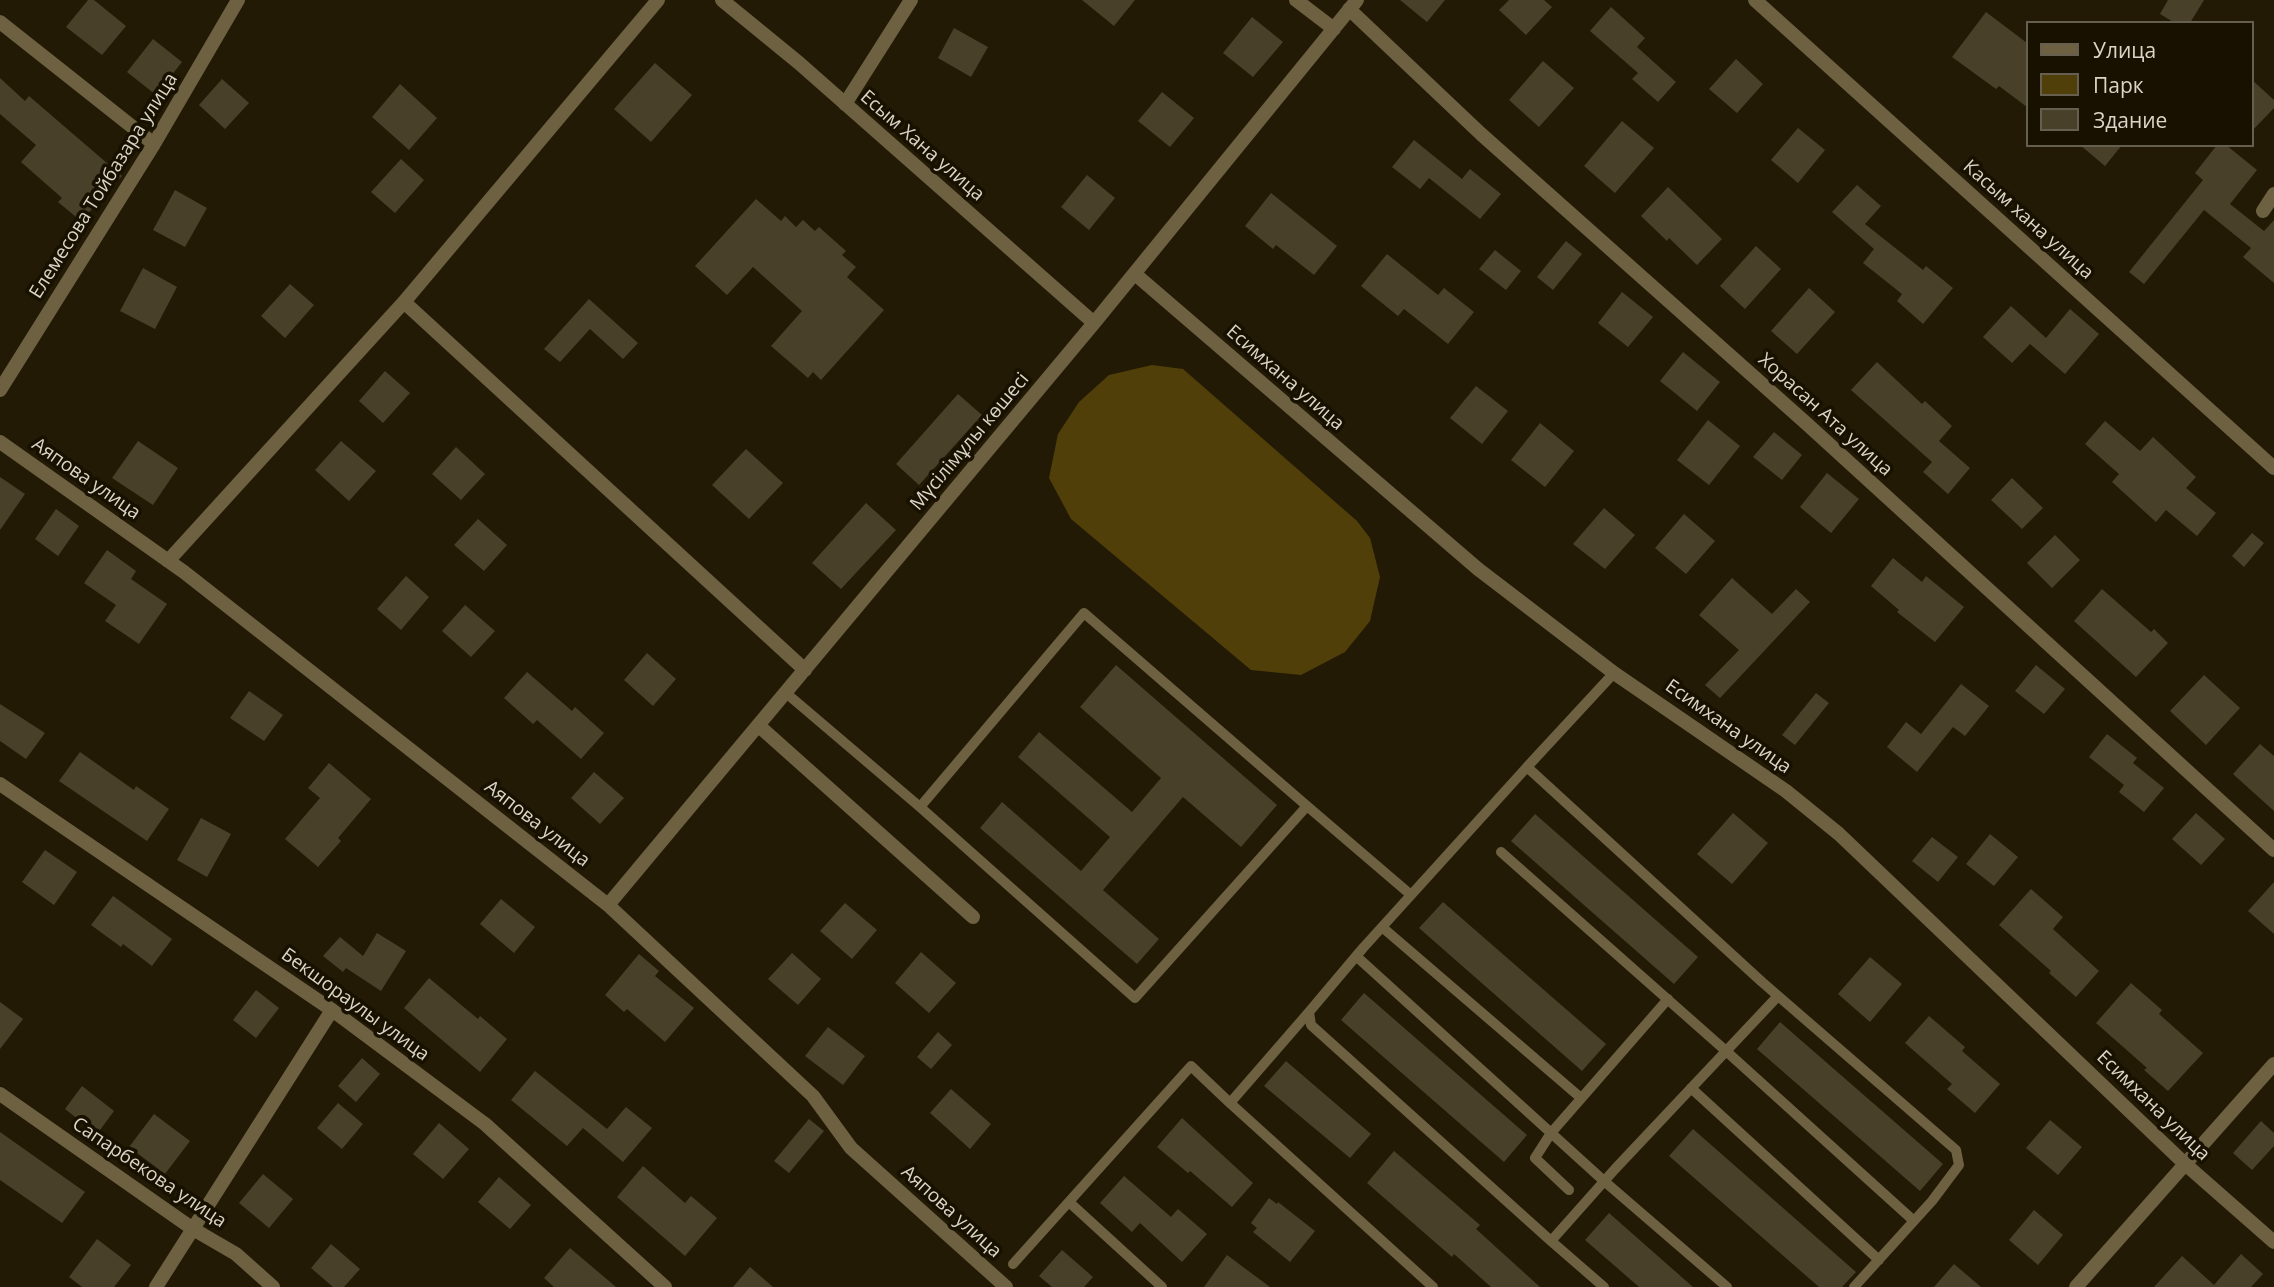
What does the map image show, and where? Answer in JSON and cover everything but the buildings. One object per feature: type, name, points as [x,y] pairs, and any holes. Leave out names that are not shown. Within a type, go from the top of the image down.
[{"type":"street","name":"Елемесова Тойбазара улица","points":[[0,390],[154,144],[238,0]]},
{"type":"street","points":[[167,561],[404,302],[658,0]]},
{"type":"street","name":"Есым Хана улица","points":[[722,0],[845,104],[1094,323]]},
{"type":"street","points":[[845,104],[911,0]]},
{"type":"street","points":[[1296,0],[1334,29]]},
{"type":"street","name":"Касым хана улица","points":[[1755,0],[2274,468]]},
{"type":"street","name":"Мүсілімұлы көшесі","points":[[608,905],[1135,274],[1353,5]]},
{"type":"street","name":"Хорасан Ата улица","points":[[1353,5],[1480,134],[1807,424],[2274,850]]},
{"type":"street","points":[[0,22],[154,144]]},
{"type":"street","points":[[2263,211],[2274,194]]},
{"type":"street","name":"Есимхана улица","points":[[1135,274],[1478,569],[1614,673],[1777,784],[1839,834],[2184,1163],[2274,1242]]},
{"type":"street","points":[[404,302],[805,670]]},
{"type":"street","name":"Аяпова улица","points":[[0,442],[167,561],[608,905],[813,1096],[851,1148],[1006,1287]]},
{"type":"street","points":[[759,726],[973,917]]},
{"type":"street","name":"Бекшораулы улица","points":[[0,785],[332,1010],[485,1124],[665,1287]]},
{"type":"street","points":[[156,1287],[332,1010]]},
{"type":"street","points":[[2076,1287],[2274,1064]]},
{"type":"street","name":"Сапарбекова улица","points":[[0,1094],[193,1229],[236,1254],[273,1287]]},
{"type":"lane","points":[[920,807],[1084,613],[1411,895]]},
{"type":"lane","points":[[1230,1103],[1356,956],[1614,673]]},
{"type":"lane","points":[[786,693],[920,807],[1135,998],[1307,806]]},
{"type":"lane","points":[[1527,767],[1778,996],[1956,1150],[1959,1165],[1914,1221],[1854,1287]]},
{"type":"lane","points":[[1501,852],[1914,1221]]},
{"type":"lane","points":[[1382,927],[1581,1098]]},
{"type":"lane","points":[[1356,956],[1604,1181],[1727,1287]]},
{"type":"lane","points":[[1552,1241],[1604,1181],[1778,996]]},
{"type":"lane","points":[[1569,1190],[1535,1158],[1551,1133],[1668,999]]},
{"type":"lane","points":[[1309,1012],[1311,1025],[1604,1287]]},
{"type":"lane","points":[[1013,1264],[1191,1066],[1433,1287]]},
{"type":"lane","points":[[1691,1088],[1879,1260]]},
{"type":"lane","points":[[1069,1202],[1162,1287]]},
{"type":"green space","points":[[1152,365],[1183,369],[1357,521],[1370,538],[1380,577],[1370,621],[1345,652],[1301,675],[1251,670],[1071,519],[1049,478],[1058,434],[1079,402],[1109,375]]}]
